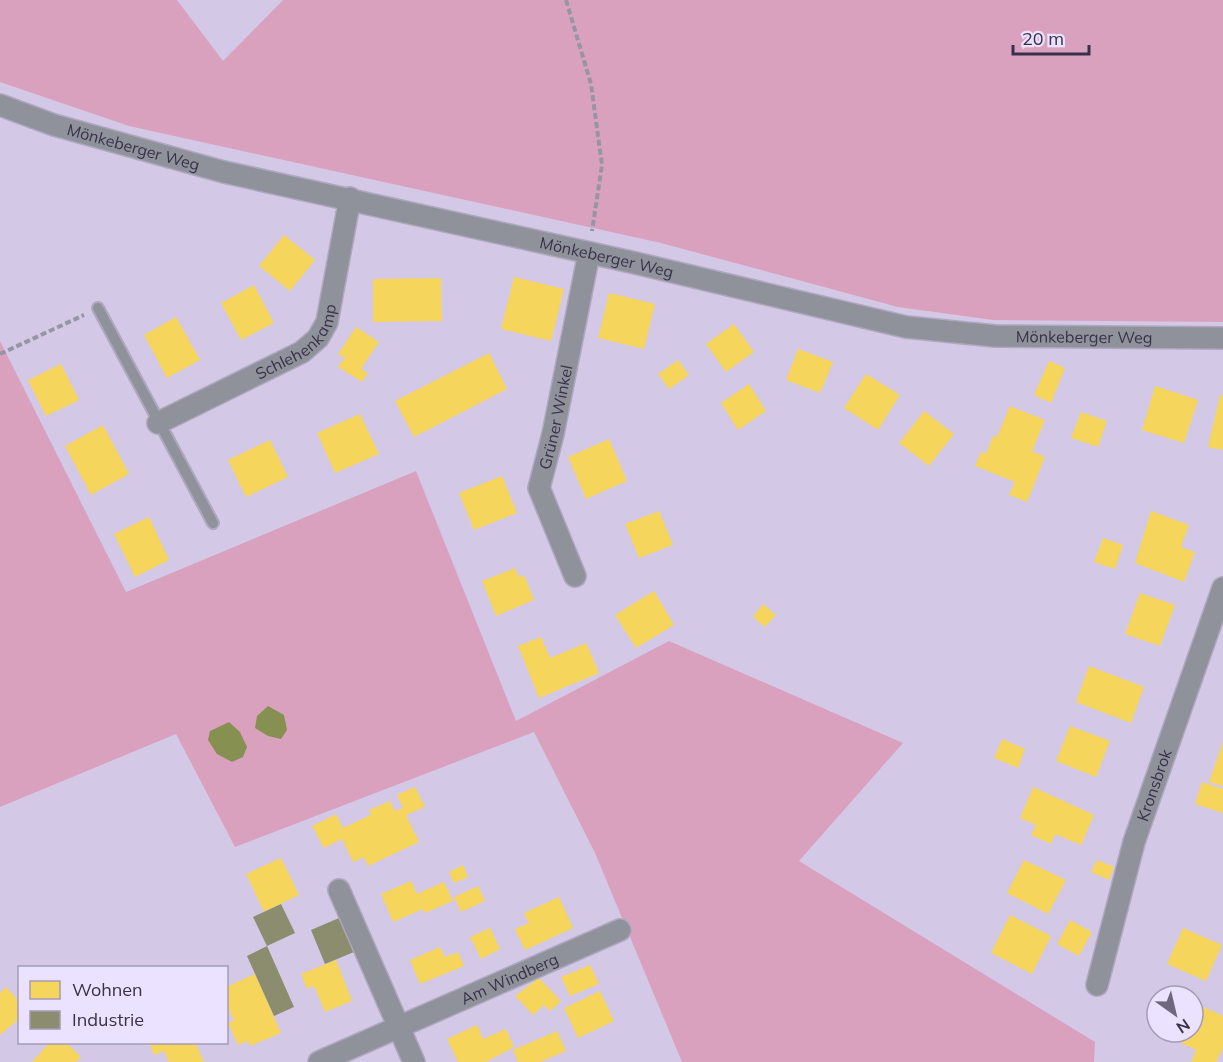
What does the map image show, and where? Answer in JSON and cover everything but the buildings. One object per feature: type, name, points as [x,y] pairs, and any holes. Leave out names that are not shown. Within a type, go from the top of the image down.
[{"type":"street","name":"Mönkeberger Weg","points":[[0,105],[54,126],[175,159],[906,327],[995,336],[1223,338]]},
{"type":"street","name":"Schlehenkamp","points":[[158,423],[302,352],[318,338],[327,322],[350,198]]},
{"type":"street","name":"Grüner Winkel","points":[[575,576],[539,488],[553,434],[589,253]]},
{"type":"street","name":"Kronsbrok","points":[[1097,985],[1134,842],[1223,588]]},
{"type":"street","points":[[339,890],[414,1062]]},
{"type":"street","name":"Am Windberg","points":[[319,1062],[620,930]]},
{"type":"lane","points":[[98,308],[213,523]]},
{"type":"path","points":[[566,0],[591,84],[602,165],[589,253]]},
{"type":"path","points":[[0,354],[98,308]]},
{"type":"shaded area","points":[[0,0],[177,0],[223,61],[283,0],[1223,0],[1223,322],[993,320],[898,307],[661,243],[129,126],[0,82]]},
{"type":"shaded area","points":[[0,341],[126,592],[416,471],[516,721],[669,641],[903,743],[799,861],[1095,1042],[1094,1062],[682,1062],[595,853],[534,732],[235,847],[176,734],[0,807]]},
{"type":"shaded area","points":[[268,706],[284,715],[287,730],[281,739],[268,736],[255,728],[257,716]]},
{"type":"shaded area","points":[[229,722],[240,732],[247,747],[243,757],[232,762],[217,754],[208,740],[210,731]]}]
